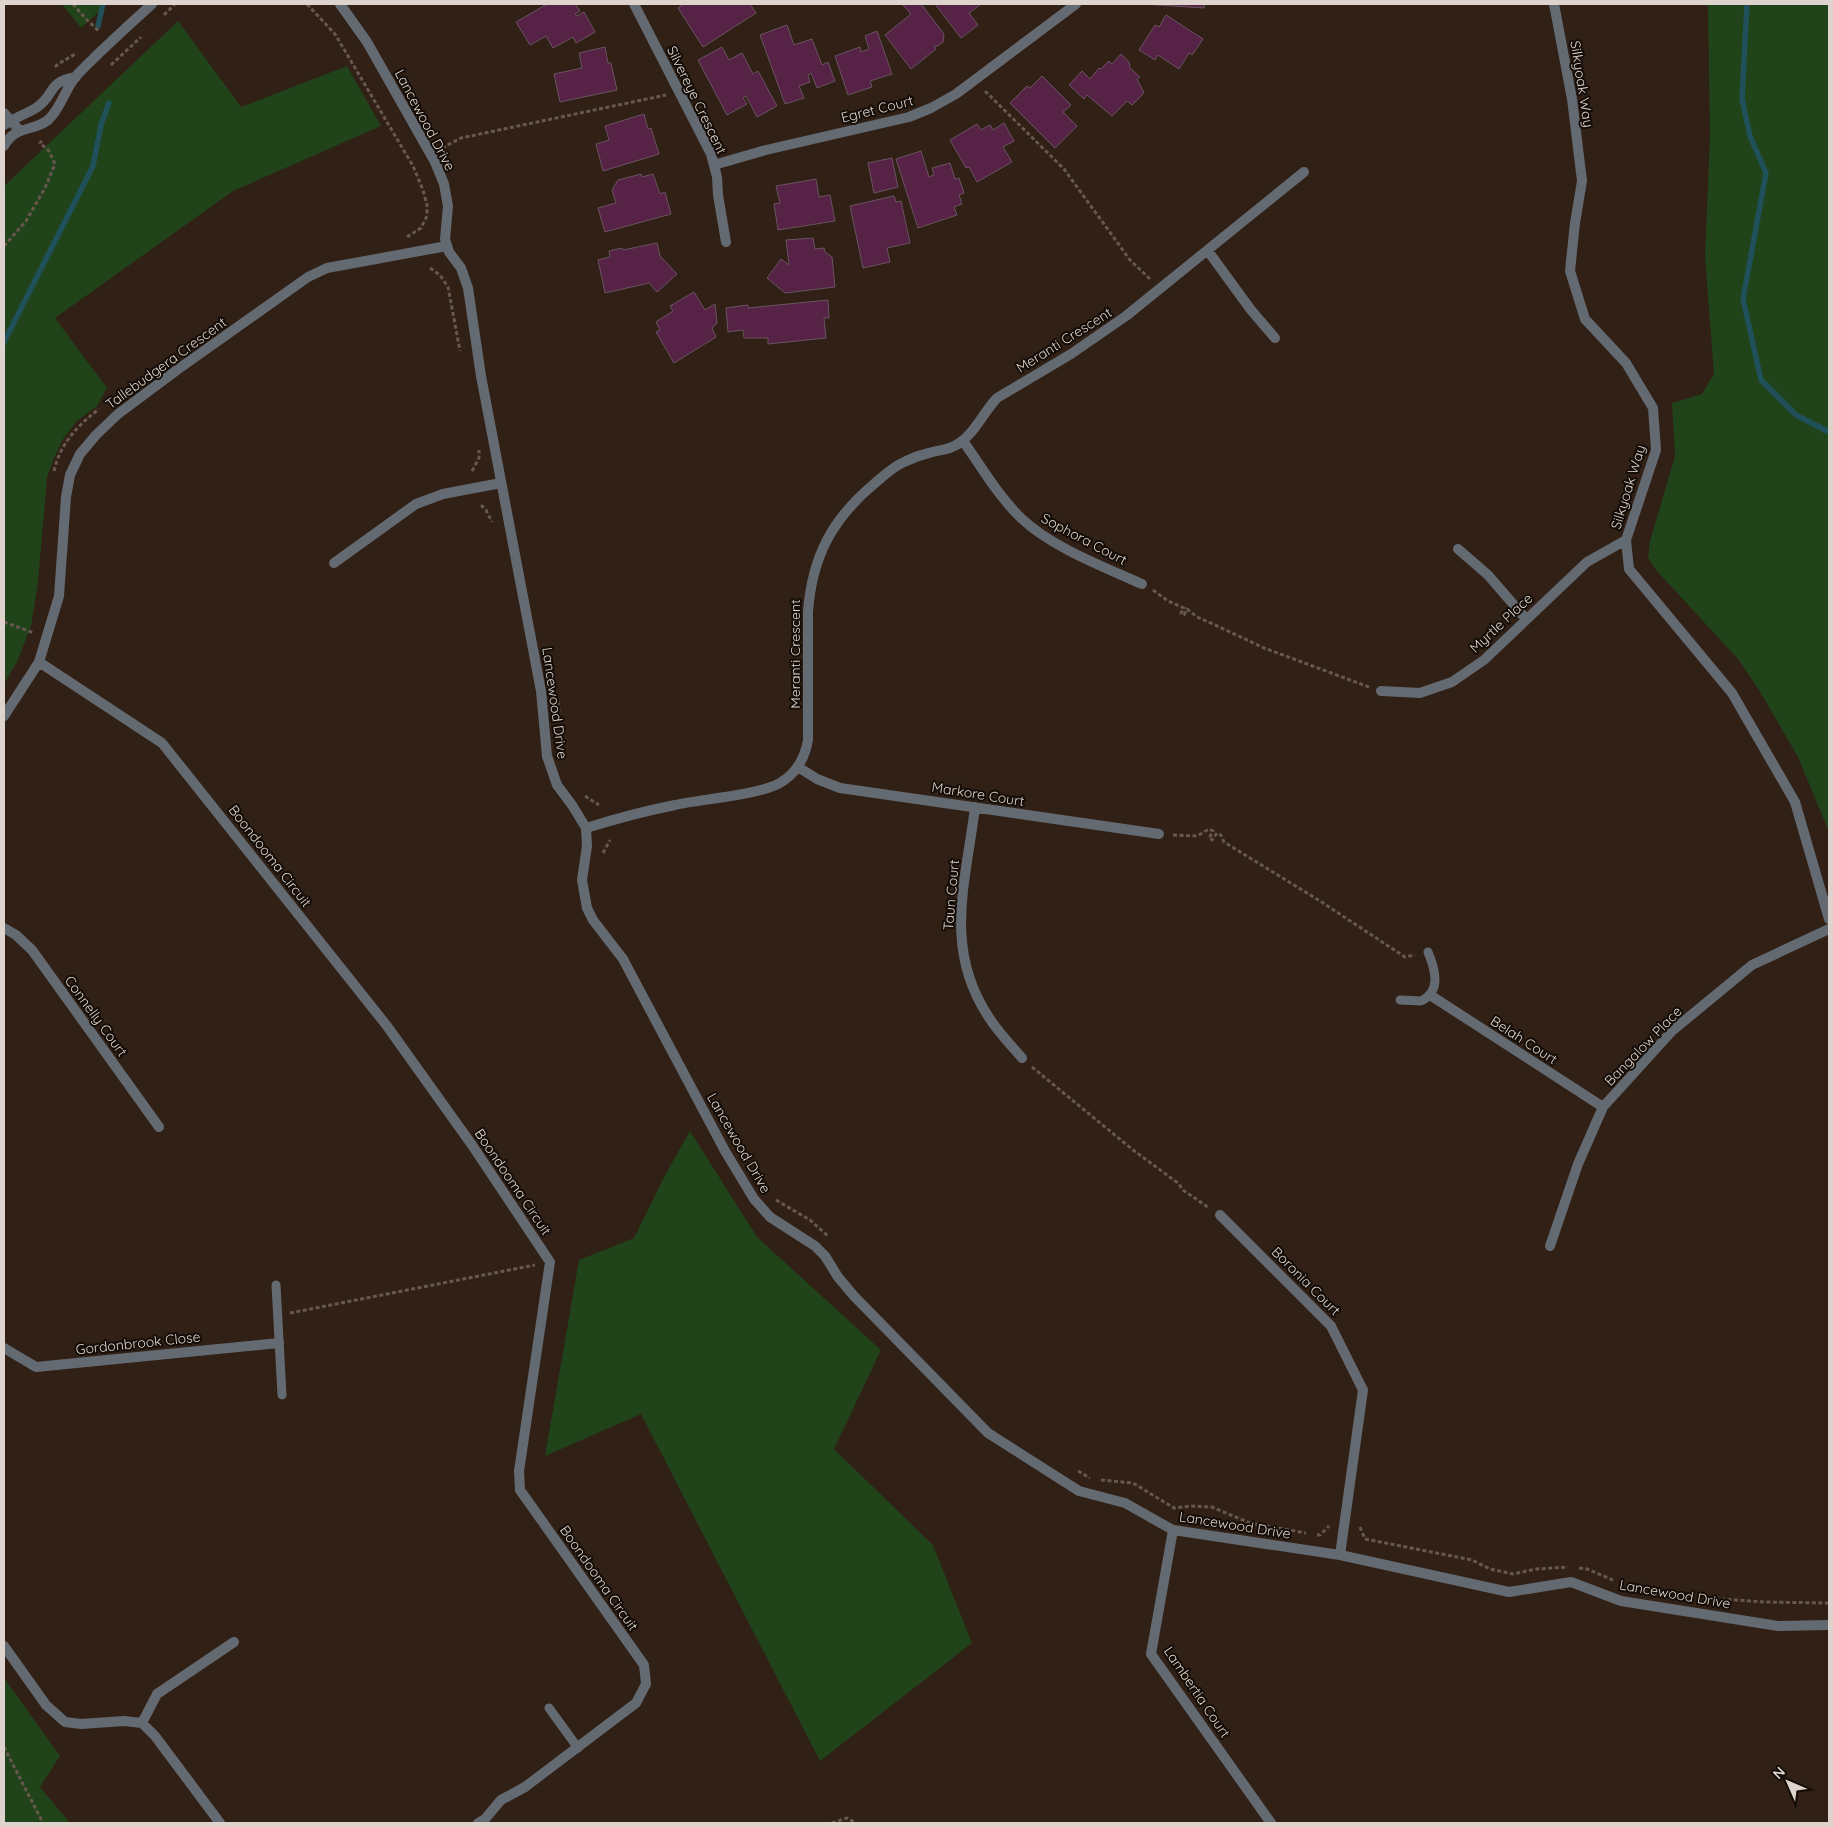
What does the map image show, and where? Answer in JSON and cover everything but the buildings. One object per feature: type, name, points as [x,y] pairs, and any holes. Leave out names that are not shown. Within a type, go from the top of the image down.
[{"type":"street","points":[[4,146],[12,135],[20,130],[50,118],[58,109],[76,77],[152,4]]},
{"type":"street","name":"Lancewood Drive","points":[[340,4],[367,42],[430,153],[440,173],[447,196],[446,246],[461,268],[468,288],[481,376],[541,691],[547,756],[557,786],[572,805],[586,828],[587,846],[582,880],[587,908],[593,920],[623,959],[725,1151],[761,1208],[782,1226],[816,1246],[854,1296],[988,1433],[1079,1491],[1125,1503],[1173,1530],[1340,1555],[1509,1592],[1571,1582],[1620,1600],[1778,1626],[1829,1625]]},
{"type":"street","name":"Silvereye Crescent","points":[[634,4],[714,165],[726,242]]},
{"type":"street","name":"Egret Court","points":[[714,165],[766,150],[909,117],[932,108],[956,94],[1076,4]]},
{"type":"street","name":"Silkyoak Way","points":[[1554,4],[1572,100],[1582,181],[1570,271],[1585,319],[1626,363],[1653,408],[1656,450],[1626,540],[1629,569],[1732,692],[1795,802],[1829,919]]},
{"type":"street","points":[[6,119],[35,109],[57,83],[63,79],[76,77]]},
{"type":"street","points":[[6,119],[20,130]]},
{"type":"street","name":"Meranti Crescent","points":[[586,828],[675,805],[764,790],[783,782],[803,759],[808,740],[809,590],[823,546],[848,508],[889,472],[910,459],[930,452],[948,449],[963,441],[976,428],[988,408],[997,398],[1103,333],[1160,291],[1304,172]]},
{"type":"street","name":"Tallebudgera Crescent","points":[[39,662],[58,596],[66,497],[70,474],[80,454],[103,428],[118,414],[177,370],[308,277],[327,268],[446,246]]},
{"type":"street","points":[[1208,251],[1251,310],[1275,338]]},
{"type":"street","name":"Sophora Court","points":[[963,441],[1006,501],[1035,530],[1082,556],[1142,584]]},
{"type":"street","points":[[334,563],[416,504],[443,494],[501,482]]},
{"type":"street","name":"Myrtle Place","points":[[1381,691],[1420,693],[1452,682],[1484,660],[1587,562],[1626,540]]},
{"type":"street","points":[[1458,549],[1488,575],[1526,619]]},
{"type":"street","points":[[4,716],[39,662]]},
{"type":"street","name":"Boondooma Circuit","points":[[39,662],[162,743],[387,1026],[472,1144],[550,1262],[519,1471],[520,1490],[644,1665],[646,1684],[636,1703],[525,1787],[501,1800],[485,1819],[478,1823]]},
{"type":"street","name":"Markore Court","points":[[798,767],[817,779],[840,788],[1159,834]]},
{"type":"street","name":"Taun Court","points":[[975,807],[962,901],[961,939],[963,955],[973,986],[988,1016],[997,1030],[1022,1058]]},
{"type":"street","name":"Connelly Court","points":[[4,928],[16,935],[32,950],[159,1127]]},
{"type":"street","name":"Bangalow Place","points":[[1550,1246],[1578,1164],[1603,1107],[1672,1031],[1752,965],[1829,929]]},
{"type":"street","name":"Belah Court","points":[[1430,995],[1603,1107]]},
{"type":"street","name":"Boronia Court","points":[[1220,1215],[1331,1326],[1363,1390],[1340,1555]]},
{"type":"street","name":"Gordonbrook Close","points":[[4,1348],[36,1367],[279,1343]]},
{"type":"street","name":"Lambertia Court","points":[[1173,1530],[1152,1654],[1272,1823]]},
{"type":"street","points":[[142,1723],[158,1694],[234,1642]]},
{"type":"street","points":[[4,1646],[46,1705],[64,1722],[81,1724],[124,1721],[142,1723],[156,1736],[220,1823]]},
{"type":"lane","points":[[1400,1000],[1418,1002],[1425,1000],[1436,986],[1428,952]]},
{"type":"lane","points":[[276,1285],[282,1395]]},
{"type":"lane","points":[[549,1708],[578,1748]]},
{"type":"path","points":[[73,4],[101,32]]},
{"type":"path","points":[[95,37],[107,26]]},
{"type":"path","points":[[53,69],[83,48]]},
{"type":"path","points":[[109,66],[122,55]]},
{"type":"path","points":[[976,79],[991,98],[1064,169],[1130,260],[1160,291]]},
{"type":"path","points":[[430,153],[461,138],[656,98],[678,90]]},
{"type":"path","points":[[4,246],[26,222],[45,188],[55,164],[49,152],[40,143],[45,138]]},
{"type":"path","points":[[430,268],[440,276],[448,287],[461,355]]},
{"type":"path","points":[[472,471],[478,458],[478,442]]},
{"type":"path","points":[[1142,584],[1168,601],[1184,608],[1181,614],[1184,615],[1187,609],[1197,617],[1264,648],[1381,691]]},
{"type":"path","points":[[4,622],[46,637]]},
{"type":"path","points":[[1159,834],[1197,836],[1209,829],[1213,831],[1209,838],[1212,840],[1217,833],[1221,835],[1224,842],[1320,901],[1405,958],[1428,952]]},
{"type":"path","points":[[602,855],[610,840]]},
{"type":"path","points":[[1022,1058],[1042,1077],[1133,1150],[1178,1183],[1183,1190],[1220,1215]]},
{"type":"path","points":[[773,1197],[810,1220],[831,1239]]},
{"type":"path","points":[[278,1315],[550,1262]]},
{"type":"path","points":[[1077,1470],[1092,1479],[1134,1483],[1174,1508],[1212,1506],[1250,1523],[1320,1535],[1332,1524]]},
{"type":"path","points":[[4,1747],[43,1823]]},
{"type":"path","points":[[832,1823],[847,1818],[856,1823]]},
{"type":"green space","points":[[62,4],[107,4],[81,28]]},
{"type":"green space","points":[[1708,4],[1829,4],[1829,832],[1798,757],[1759,690],[1738,659],[1656,570],[1648,557],[1650,541],[1675,456],[1672,403],[1702,394],[1714,374],[1705,257],[1710,137]]},
{"type":"green space","points":[[178,21],[241,107],[347,66],[381,126],[233,191],[55,318],[107,388],[97,406],[77,421],[63,439],[47,478],[38,582],[31,626],[17,662],[4,684],[4,186]]},
{"type":"green space","points":[[690,1131],[757,1237],[881,1350],[834,1449],[933,1545],[972,1643],[820,1761],[641,1414],[545,1456],[579,1260],[634,1238],[664,1177]]},
{"type":"green space","points":[[4,1678],[60,1756],[40,1787],[70,1823],[4,1823]]},
{"type":"waterway","points":[[98,26],[103,4]]},
{"type":"waterway","points":[[1747,4],[1742,99],[1750,136],[1766,173],[1743,299],[1761,380],[1796,415],[1829,432]]},
{"type":"waterway","points":[[4,342],[93,166],[101,125],[109,103]]}]
